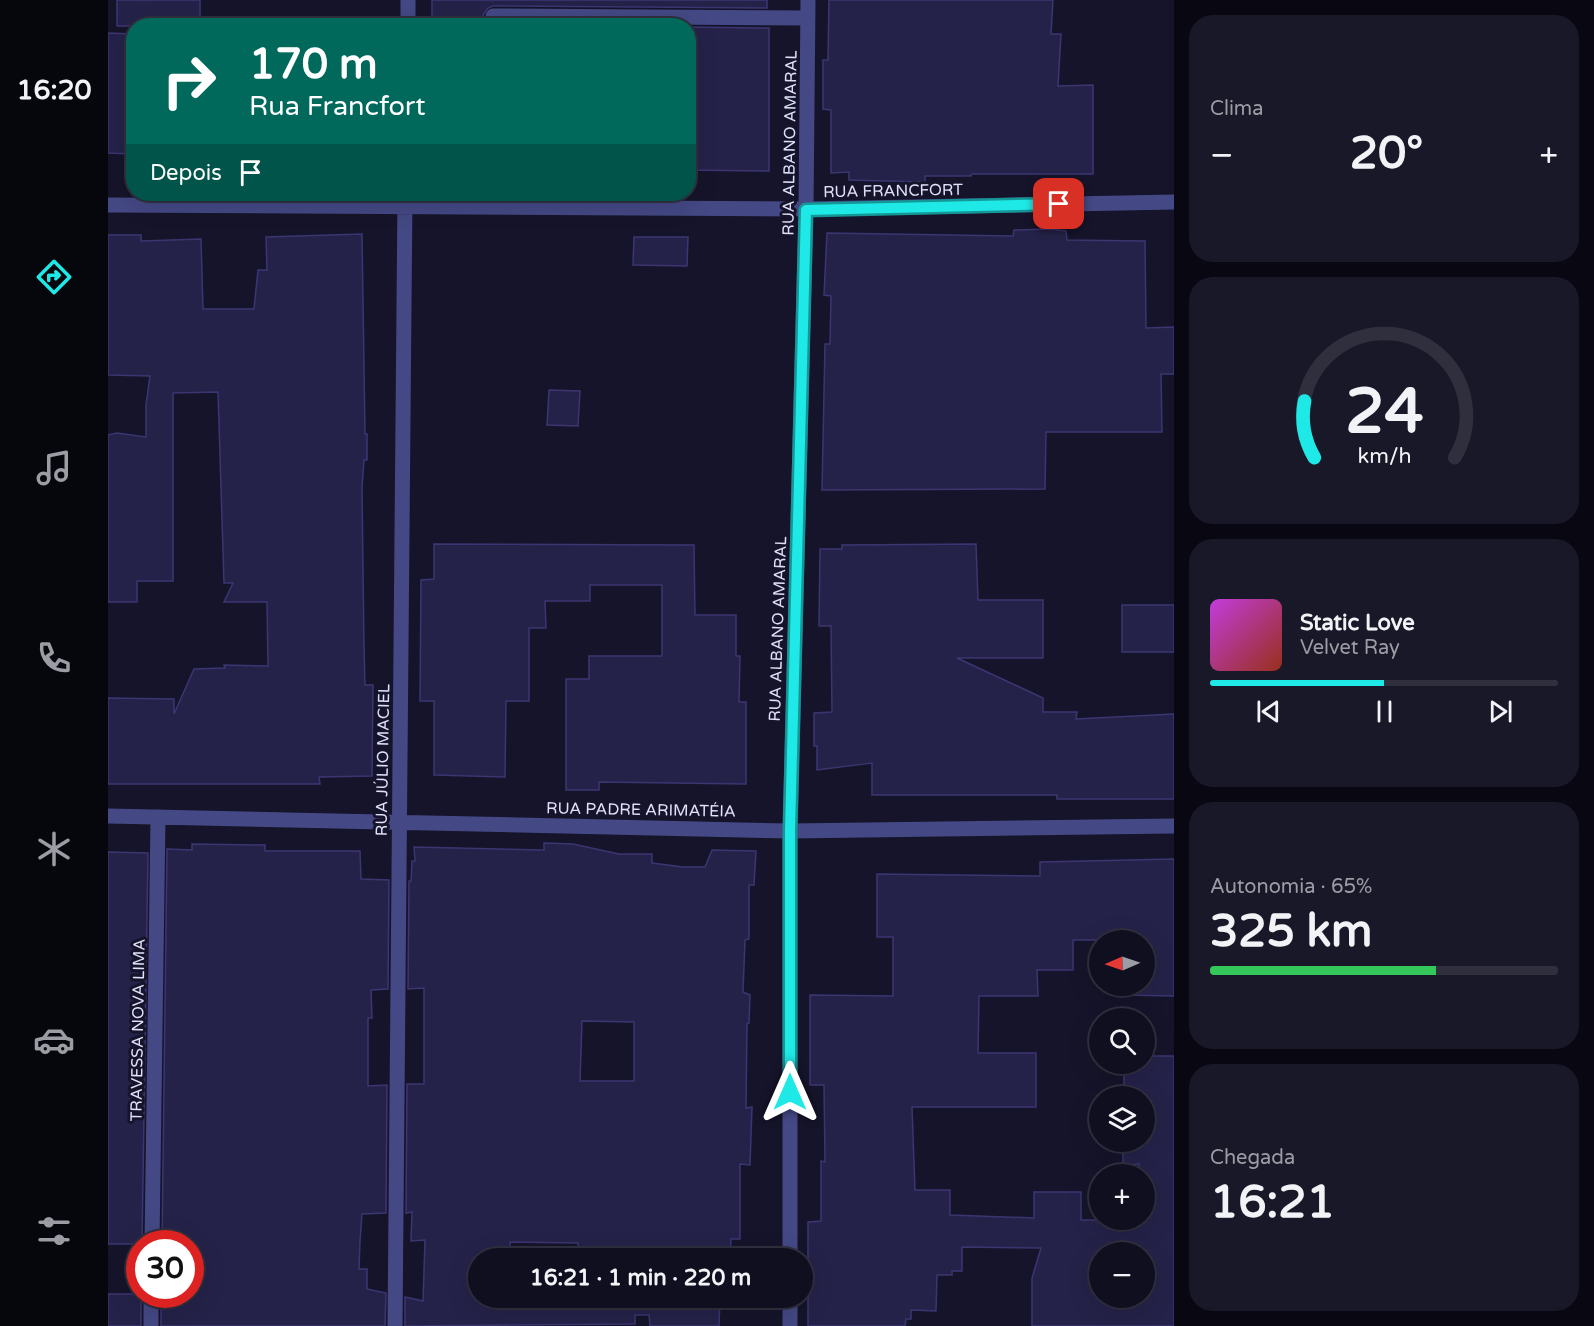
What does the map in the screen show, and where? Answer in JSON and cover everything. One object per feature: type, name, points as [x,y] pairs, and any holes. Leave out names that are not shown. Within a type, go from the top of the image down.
[{"type":"street","points":[[408,0],[408,18]]},
{"type":"street","name":"RUA ALBANO AMARAL","points":[[790,1248],[790,831],[806,210],[808,0]]},
{"type":"street","points":[[493,16],[808,18]]},
{"type":"street","name":"RUA FRANCFORT","points":[[108,205],[405,201],[806,210],[1174,202]]},
{"type":"street","name":"RUA JÚLIO MACIEL","points":[[395,1326],[405,201]]},
{"type":"street","name":"RUA PADRE ARIMATÉIA","points":[[108,816],[790,831],[1174,826]]},
{"type":"street","name":"TRAVESSA NOVA LIMA","points":[[152,1230],[158,817]]},
{"type":"street","points":[[151,1308],[151,1326]]},
{"type":"street","points":[[790,1308],[790,1326]]},
{"type":"building","points":[[117,0],[200,0],[200,18],[126,18],[126,26],[117,26]]},
{"type":"building","points":[[432,0],[767,0],[767,8],[493,6],[488,8],[483,15],[484,18],[432,18]]},
{"type":"building","points":[[829,0],[1053,0],[1051,34],[1061,34],[1058,86],[1093,85],[1093,174],[925,176],[925,182],[849,180],[849,172],[831,173],[831,110],[823,109],[823,60],[828,60]]},
{"type":"building","points":[[696,27],[769,28],[769,171],[696,170]]},
{"type":"building","points":[[108,33],[126,34],[126,154],[108,153]]},
{"type":"building","points":[[1014,230],[1066,231],[1067,240],[1145,241],[1146,328],[1174,327],[1174,374],[1161,374],[1162,432],[1046,432],[1045,489],[822,490],[825,344],[830,344],[831,296],[824,295],[827,233],[1013,236]]},
{"type":"building","points":[[362,234],[365,434],[367,434],[367,460],[364,460],[362,488],[364,646],[365,685],[373,685],[372,776],[319,777],[320,784],[108,784],[108,698],[174,699],[174,714],[194,669],[225,668],[224,665],[268,666],[267,602],[224,602],[233,583],[224,583],[218,392],[173,393],[173,581],[137,581],[137,602],[108,602],[108,435],[117,433],[146,437],[146,405],[150,376],[108,375],[108,235],[141,235],[141,241],[201,239],[203,309],[254,309],[258,270],[267,270],[266,237]]},
{"type":"building","points":[[634,237],[688,237],[687,266],[633,265]]},
{"type":"building","points":[[549,390],[580,391],[578,426],[547,425]]},
{"type":"building","points":[[434,544],[694,545],[695,615],[736,615],[736,656],[740,656],[739,702],[746,702],[746,784],[599,782],[599,790],[566,790],[566,679],[589,679],[589,656],[662,656],[662,585],[590,585],[590,601],[545,601],[546,628],[529,628],[529,701],[506,701],[505,777],[434,775],[434,701],[420,701],[421,580],[434,579]]},
{"type":"building","points":[[976,544],[978,600],[1043,600],[1043,658],[957,658],[1043,698],[1043,712],[1077,712],[1076,719],[1174,714],[1174,799],[1057,799],[1057,795],[872,795],[872,763],[817,770],[814,713],[832,712],[831,626],[819,626],[820,549],[842,549],[842,545]]},
{"type":"building","points":[[1122,605],[1174,605],[1174,652],[1122,652]]},
{"type":"building","points":[[544,843],[573,844],[619,854],[652,854],[652,863],[683,867],[705,867],[712,850],[756,851],[754,885],[749,885],[749,939],[745,940],[743,992],[750,995],[749,1023],[747,1024],[746,1108],[752,1107],[750,1165],[740,1164],[740,1239],[731,1239],[731,1248],[578,1248],[578,1243],[510,1242],[510,1248],[468,1248],[468,1308],[720,1308],[719,1326],[650,1326],[649,1315],[635,1315],[635,1324],[405,1326],[405,1297],[423,1301],[425,1240],[411,1241],[412,1212],[406,1213],[407,1084],[424,1084],[424,988],[408,989],[409,881],[411,881],[412,861],[415,861],[414,847],[544,850]],"holes":[[[582,1021],[634,1022],[634,1081],[580,1081]]]},
{"type":"building","points":[[192,844],[265,845],[265,851],[360,851],[361,879],[389,880],[388,989],[371,990],[372,1018],[368,1018],[368,1086],[387,1085],[386,1213],[362,1214],[359,1269],[367,1269],[367,1289],[386,1293],[385,1326],[161,1326],[161,1308],[204,1308],[204,1230],[162,1230],[167,849],[192,850]]},
{"type":"building","points":[[108,852],[148,853],[142,1230],[126,1230],[126,1244],[108,1244]]},
{"type":"building","points":[[1174,859],[1174,996],[1155,996],[1155,930],[1089,930],[1089,940],[1073,940],[1073,970],[1037,970],[1038,996],[979,996],[978,1053],[1036,1053],[1036,1107],[912,1107],[915,1190],[950,1190],[950,1215],[1034,1218],[1034,1192],[1081,1192],[1081,1220],[1089,1220],[1089,1230],[1155,1230],[1155,1164],[1123,1164],[1123,1152],[1155,1152],[1155,1086],[1124,1086],[1124,1074],[1155,1074],[1155,1056],[1174,1056],[1174,1326],[1032,1326],[1032,1278],[1041,1248],[962,1247],[962,1271],[952,1271],[952,1275],[937,1275],[936,1311],[911,1310],[911,1319],[906,1319],[905,1326],[808,1326],[808,1308],[813,1308],[813,1248],[808,1248],[808,1222],[821,1221],[821,1161],[825,1162],[824,1085],[810,1085],[810,995],[893,996],[893,937],[877,937],[877,874],[1040,876],[1040,862]]},
{"type":"building","points":[[108,1294],[126,1294],[126,1308],[141,1308],[141,1326],[108,1326]]},
{"type":"route","points":[[790,1092],[790,831],[806,210],[1059,204]]}]
